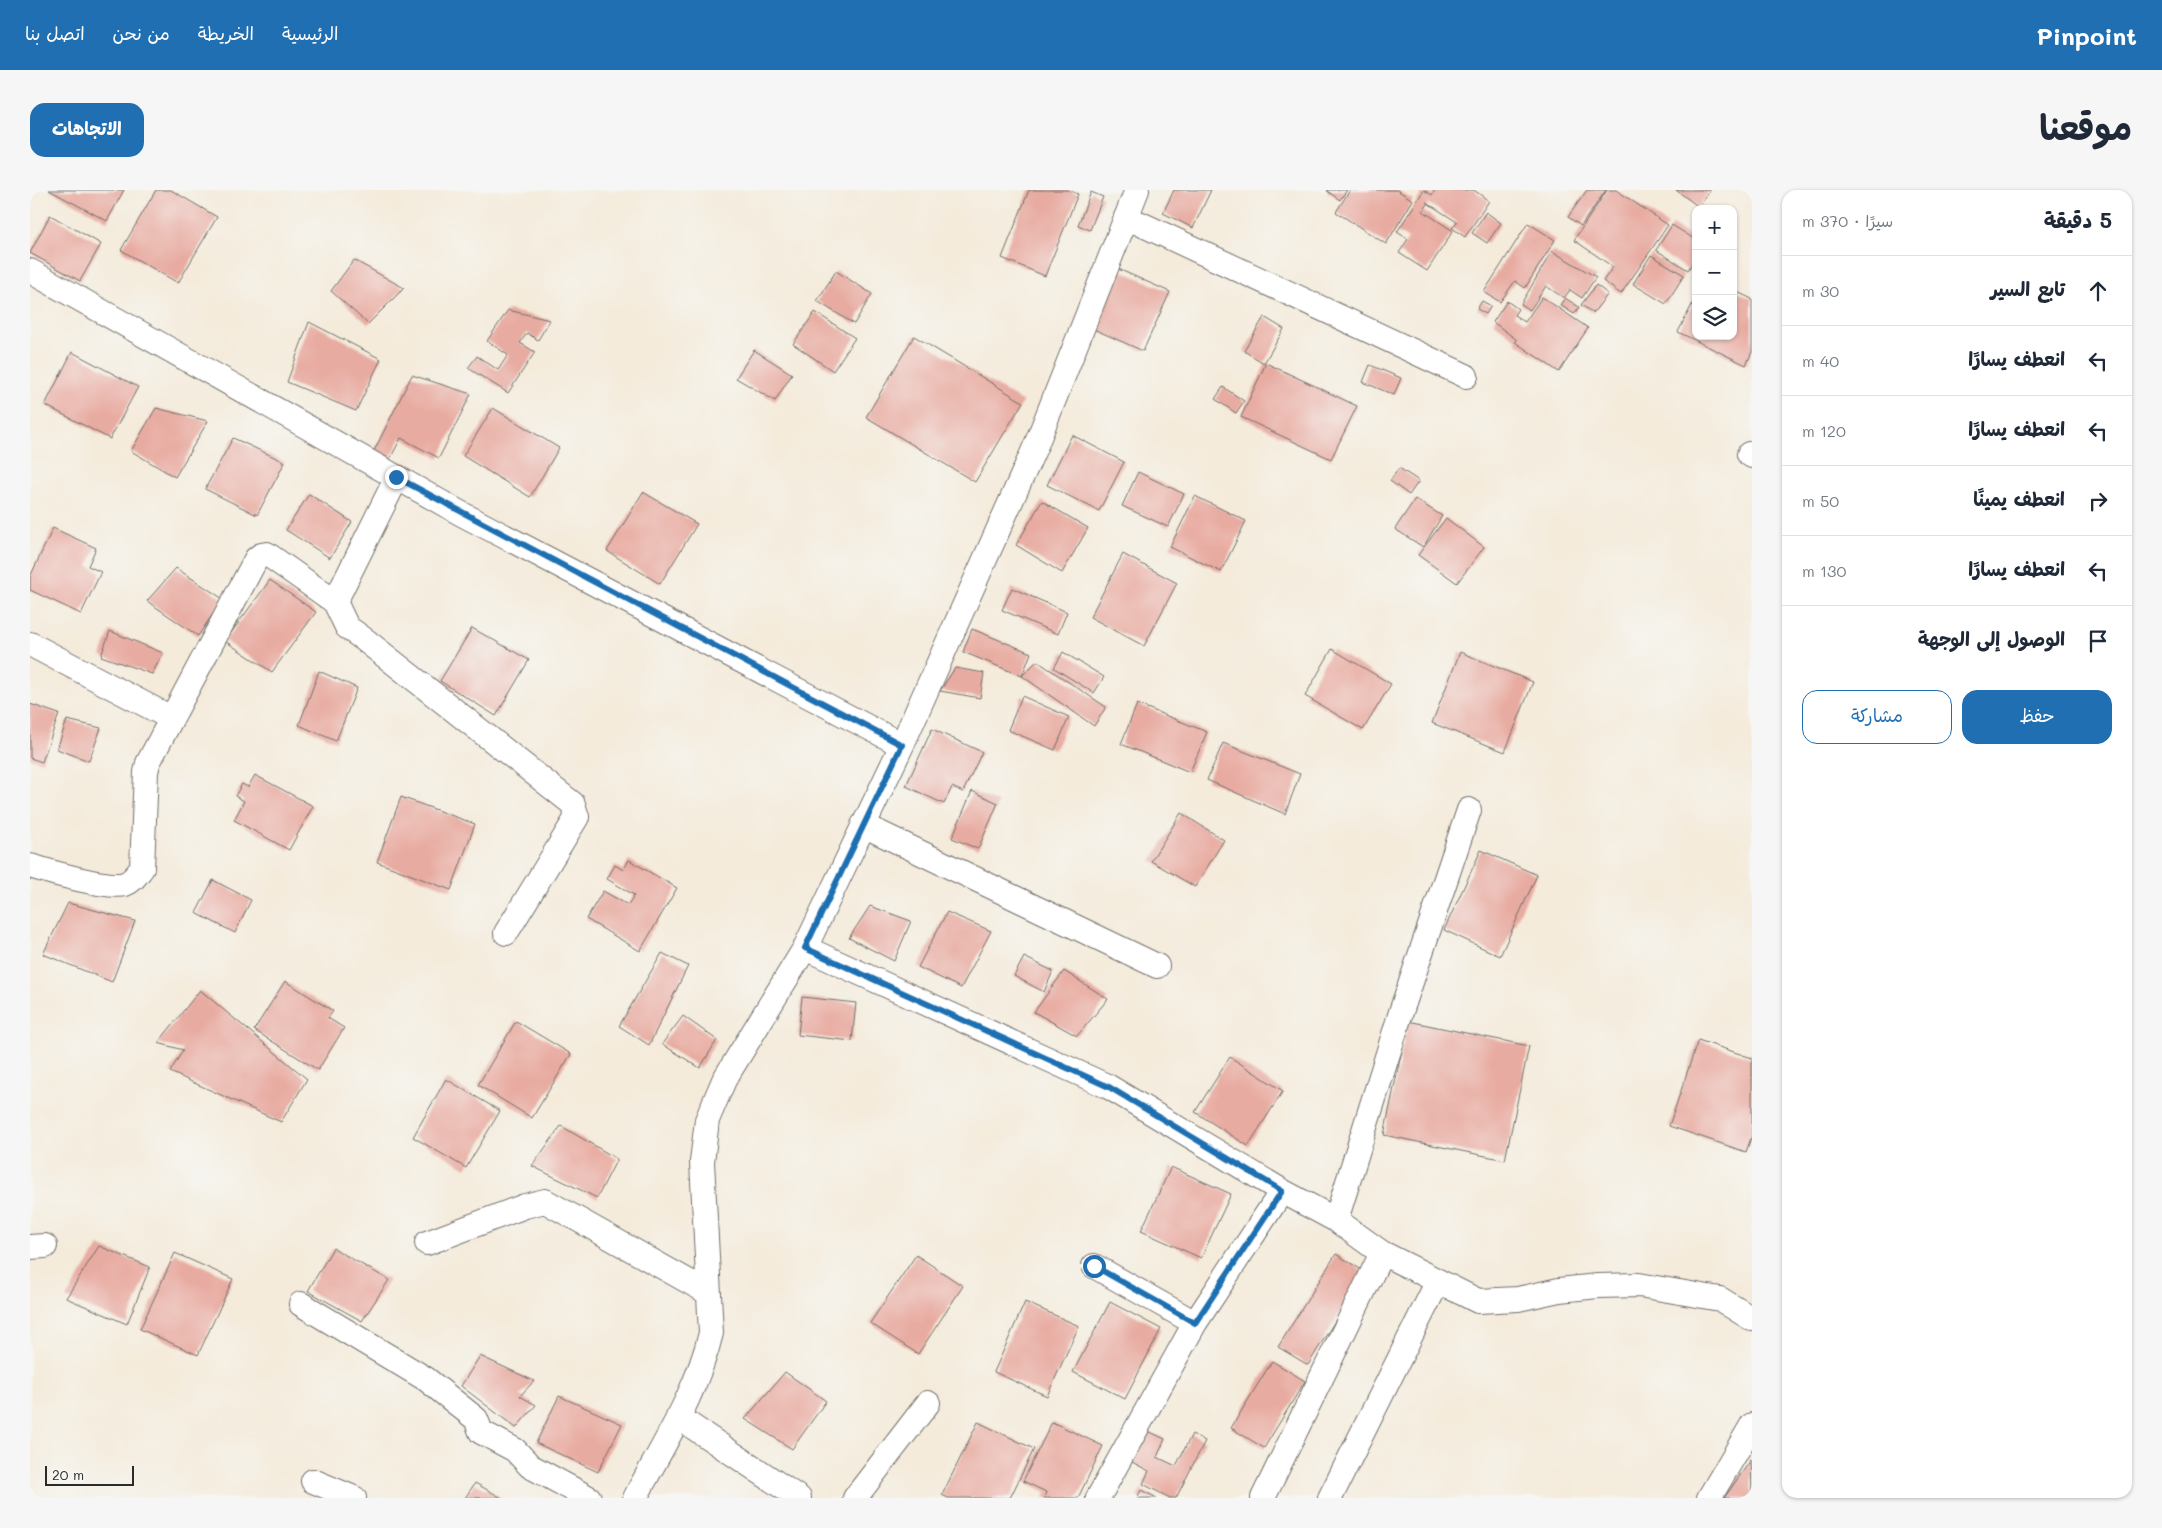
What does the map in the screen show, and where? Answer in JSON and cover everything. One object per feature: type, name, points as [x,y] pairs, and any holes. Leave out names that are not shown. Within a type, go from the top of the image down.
[{"type":"street","points":[[635,1498],[678,1417],[704,1360],[711,1333],[702,1162],[707,1120],[724,1080],[805,948],[902,745],[1036,445],[1137,190]]},
{"type":"street","points":[[1126,217],[1466,376]]},
{"type":"street","points":[[30,272],[396,477],[902,745]]},
{"type":"street","points":[[335,602],[396,477]]},
{"type":"street","points":[[30,866],[55,874],[115,885],[126,884],[142,868],[148,763],[256,559],[261,555],[267,554],[335,602],[346,627],[573,804],[577,817],[506,933]]},
{"type":"street","points":[[30,644],[171,718]]},
{"type":"street","points":[[1336,1220],[1401,1012],[1469,810]]},
{"type":"street","points":[[863,825],[1157,966]]},
{"type":"street","points":[[805,948],[1109,1087],[1282,1191],[1336,1220],[1382,1253],[1478,1301],[1518,1299],[1559,1290],[1598,1286],[1639,1285],[1720,1299],[1752,1319]]},
{"type":"street","points":[[1098,1498],[1195,1323],[1282,1191]]},
{"type":"street","points":[[427,1243],[524,1206],[545,1201],[709,1293]]},
{"type":"street","points":[[1264,1498],[1382,1253]]},
{"type":"street","points":[[1094,1266],[1195,1323]]},
{"type":"street","points":[[1330,1498],[1438,1281]]},
{"type":"street","points":[[301,1304],[426,1379],[476,1419],[481,1432],[515,1450],[530,1466],[589,1498]]},
{"type":"street","points":[[855,1498],[928,1403]]},
{"type":"street","points":[[678,1417],[799,1498]]},
{"type":"street","points":[[1709,1498],[1752,1425]]},
{"type":"street","points":[[313,1481],[354,1498]]},
{"type":"building","points":[[49,190],[124,190],[107,221]]},
{"type":"building","points":[[156,190],[171,190],[217,217],[178,283],[121,250]]},
{"type":"building","points":[[1029,190],[1068,190],[1078,194],[1045,276],[1002,258]]},
{"type":"building","points":[[1174,190],[1211,190],[1193,228],[1163,213]]},
{"type":"building","points":[[1328,190],[1347,190],[1340,200]]},
{"type":"building","points":[[1350,190],[1397,190],[1413,200],[1386,244],[1336,212]]},
{"type":"building","points":[[1424,190],[1432,195],[1435,190],[1474,190],[1489,201],[1465,237],[1452,228],[1457,222],[1426,202],[1428,204],[1423,211],[1453,231],[1427,271],[1399,253],[1408,239],[1397,232]]},
{"type":"building","points":[[1587,190],[1606,190],[1581,226],[1568,217]]},
{"type":"building","points":[[1607,190],[1616,190],[1668,225],[1621,294],[1603,281],[1613,267],[1574,240]]},
{"type":"building","points":[[1676,190],[1710,190],[1700,205],[1696,205]]},
{"type":"building","points":[[1091,192],[1103,197],[1090,230],[1078,225]]},
{"type":"building","points":[[1486,212],[1501,223],[1487,243],[1472,233]]},
{"type":"building","points":[[50,215],[101,244],[80,281],[30,253]]},
{"type":"building","points":[[1528,223],[1555,240],[1525,288],[1515,281],[1500,302],[1484,292]]},
{"type":"building","points":[[1672,225],[1692,238],[1692,264],[1688,270],[1656,250]]},
{"type":"building","points":[[1552,251],[1596,277],[1582,298],[1570,290],[1564,298],[1546,286],[1530,310],[1521,304]]},
{"type":"building","points":[[1651,255],[1684,275],[1666,304],[1633,284]]},
{"type":"building","points":[[354,260],[404,288],[368,324],[331,291]]},
{"type":"building","points":[[1116,268],[1170,292],[1143,351],[1089,327]]},
{"type":"building","points":[[836,271],[872,294],[854,324],[817,301]]},
{"type":"building","points":[[1596,285],[1608,294],[1593,313],[1581,305]]},
{"type":"building","points":[[1737,292],[1752,299],[1752,352],[1746,365],[1694,340],[1737,340]]},
{"type":"building","points":[[1542,297],[1588,328],[1559,372],[1515,342],[1517,340],[1493,322],[1507,301],[1518,309],[1514,315],[1525,322]]},
{"type":"building","points":[[1565,298],[1579,307],[1574,314],[1560,305]]},
{"type":"building","points":[[1482,301],[1491,306],[1486,314],[1477,309]]},
{"type":"building","points":[[1692,305],[1692,339],[1678,332]]},
{"type":"building","points":[[508,310],[550,320],[538,340],[527,333],[520,343],[535,352],[508,393],[468,368],[477,356],[498,370],[508,355],[487,341]]},
{"type":"building","points":[[815,312],[855,338],[833,371],[793,344]]},
{"type":"building","points":[[1264,317],[1284,329],[1264,363],[1244,351]]},
{"type":"building","points":[[309,322],[381,359],[356,411],[287,382]]},
{"type":"building","points":[[914,336],[1023,402],[975,482],[866,417]]},
{"type":"building","points":[[754,350],[792,374],[775,401],[736,378]]},
{"type":"building","points":[[72,352],[138,387],[110,439],[45,405]]},
{"type":"building","points":[[1266,363],[1357,406],[1331,459],[1241,417]]},
{"type":"building","points":[[1370,365],[1401,378],[1394,395],[1363,382]]},
{"type":"building","points":[[412,375],[471,394],[439,458],[401,438],[390,459],[374,451]]},
{"type":"building","points":[[1223,387],[1244,401],[1236,413],[1215,399]]},
{"type":"building","points":[[156,408],[208,421],[175,477],[131,451]]},
{"type":"building","points":[[493,408],[559,448],[530,497],[463,456]]},
{"type":"building","points":[[1072,435],[1124,462],[1099,511],[1047,485]]},
{"type":"building","points":[[233,438],[285,462],[257,515],[205,489]]},
{"type":"building","points":[[1399,468],[1419,481],[1409,495],[1390,481]]},
{"type":"building","points":[[1138,472],[1184,494],[1168,527],[1122,506]]},
{"type":"building","points":[[643,492],[697,524],[660,584],[607,551]]},
{"type":"building","points":[[309,494],[352,522],[330,558],[286,530]]},
{"type":"building","points":[[1195,496],[1246,521],[1221,572],[1170,547]]},
{"type":"building","points":[[1415,499],[1442,516],[1423,547],[1395,529]]},
{"type":"building","points":[[1042,501],[1088,528],[1062,573],[1016,545]]},
{"type":"building","points":[[1446,518],[1484,547],[1457,583],[1418,555]]},
{"type":"building","points":[[53,528],[96,548],[88,566],[101,572],[81,614],[30,590],[30,577]]},
{"type":"building","points":[[1123,554],[1177,583],[1144,646],[1090,617]]},
{"type":"building","points":[[176,568],[223,599],[198,636],[147,601]]},
{"type":"building","points":[[270,580],[316,612],[272,672],[225,641]]},
{"type":"building","points":[[1012,588],[1067,612],[1058,634],[1002,610]]},
{"type":"building","points":[[472,628],[529,660],[496,716],[440,681]]},
{"type":"building","points":[[972,629],[1031,653],[1022,676],[963,652]]},
{"type":"building","points":[[110,631],[163,653],[152,674],[101,656]]},
{"type":"building","points":[[1332,649],[1391,684],[1363,730],[1305,696]]},
{"type":"building","points":[[1063,652],[1104,677],[1094,693],[1054,668]]},
{"type":"building","points":[[1460,652],[1533,682],[1505,752],[1432,723]]},
{"type":"building","points":[[1037,661],[1106,707],[1094,726],[1022,676]]},
{"type":"building","points":[[955,668],[984,673],[980,698],[940,691]]},
{"type":"building","points":[[319,671],[357,688],[336,741],[299,725]]},
{"type":"building","points":[[1022,696],[1069,717],[1055,750],[1008,730]]},
{"type":"building","points":[[30,704],[59,714],[42,762],[30,758]]},
{"type":"building","points":[[1137,704],[1207,732],[1190,772],[1121,744]]},
{"type":"building","points":[[67,720],[101,728],[89,761],[57,749]]},
{"type":"building","points":[[932,729],[982,752],[963,792],[952,787],[944,804],[906,786]]},
{"type":"building","points":[[1223,743],[1300,774],[1285,814],[1207,780]]},
{"type":"building","points":[[255,775],[313,806],[289,850],[234,820],[244,801],[235,796],[242,784],[248,787]]},
{"type":"building","points":[[972,791],[998,803],[978,849],[952,838]]},
{"type":"building","points":[[401,797],[475,824],[451,890],[377,862]]},
{"type":"building","points":[[1181,813],[1224,840],[1195,887],[1151,861]]},
{"type":"building","points":[[1481,850],[1537,875],[1500,956],[1444,930]]},
{"type":"building","points":[[629,860],[677,888],[640,951],[586,919],[603,891],[628,905],[634,895],[607,879],[615,865],[623,870]]},
{"type":"building","points":[[213,880],[251,900],[235,933],[196,913]]},
{"type":"building","points":[[68,903],[135,921],[112,982],[43,954]]},
{"type":"building","points":[[870,906],[911,921],[894,961],[849,938]]},
{"type":"building","points":[[947,912],[991,931],[961,988],[918,967]]},
{"type":"building","points":[[662,953],[688,966],[649,1045],[619,1026]]},
{"type":"building","points":[[1024,957],[1053,971],[1044,992],[1014,976]]},
{"type":"building","points":[[1064,971],[1108,999],[1077,1036],[1034,1012]]},
{"type":"building","points":[[285,981],[333,1011],[328,1018],[344,1028],[318,1070],[254,1030]]},
{"type":"building","points":[[200,990],[307,1079],[281,1122],[170,1072],[183,1050],[158,1043]]},
{"type":"building","points":[[802,997],[856,1003],[852,1041],[798,1035]]},
{"type":"building","points":[[683,1016],[717,1040],[700,1068],[662,1044]]},
{"type":"building","points":[[516,1021],[571,1054],[532,1118],[478,1085]]},
{"type":"building","points":[[1408,1021],[1529,1046],[1505,1160],[1384,1135]]},
{"type":"building","points":[[1698,1040],[1752,1058],[1752,1135],[1746,1152],[1669,1126]]},
{"type":"building","points":[[1230,1057],[1283,1091],[1248,1146],[1195,1112]]},
{"type":"building","points":[[446,1079],[500,1111],[466,1168],[413,1137]]},
{"type":"building","points":[[561,1126],[617,1159],[597,1198],[532,1166]]},
{"type":"building","points":[[1171,1167],[1231,1194],[1201,1258],[1141,1231]]},
{"type":"building","points":[[99,1246],[150,1267],[127,1324],[66,1298]]},
{"type":"building","points":[[333,1248],[389,1280],[362,1321],[308,1291]]},
{"type":"building","points":[[175,1253],[233,1279],[198,1355],[140,1329]]},
{"type":"building","points":[[1336,1254],[1365,1272],[1308,1365],[1278,1347]]},
{"type":"building","points":[[916,1255],[963,1286],[918,1354],[870,1323]]},
{"type":"building","points":[[1025,1302],[1079,1326],[1047,1396],[994,1372]]},
{"type":"building","points":[[1110,1302],[1161,1329],[1125,1399],[1073,1372]]},
{"type":"building","points":[[480,1356],[534,1381],[520,1396],[536,1405],[516,1428],[461,1386]]},
{"type":"building","points":[[1272,1361],[1305,1381],[1264,1448],[1231,1428]]},
{"type":"building","points":[[785,1372],[826,1401],[792,1449],[745,1419]]},
{"type":"building","points":[[559,1396],[622,1424],[598,1472],[536,1443]]},
{"type":"building","points":[[978,1422],[1034,1449],[1010,1498],[948,1498],[942,1495]]},
{"type":"building","points":[[1052,1422],[1103,1446],[1078,1498],[1044,1498],[1046,1492],[1023,1481]]},
{"type":"building","points":[[1148,1431],[1165,1439],[1157,1457],[1176,1466],[1192,1434],[1205,1441],[1176,1498],[1170,1498],[1143,1484],[1149,1471],[1132,1462]]},
{"type":"building","points":[[1751,1460],[1752,1498],[1724,1498]]},
{"type":"building","points":[[475,1483],[502,1498],[465,1498]]},
{"type":"building","points":[[1141,1490],[1157,1498],[1137,1498]]},
{"type":"route","points":[[396,477],[460,513],[902,745],[805,948],[1109,1087],[1282,1191],[1195,1323],[1094,1266]]}]
